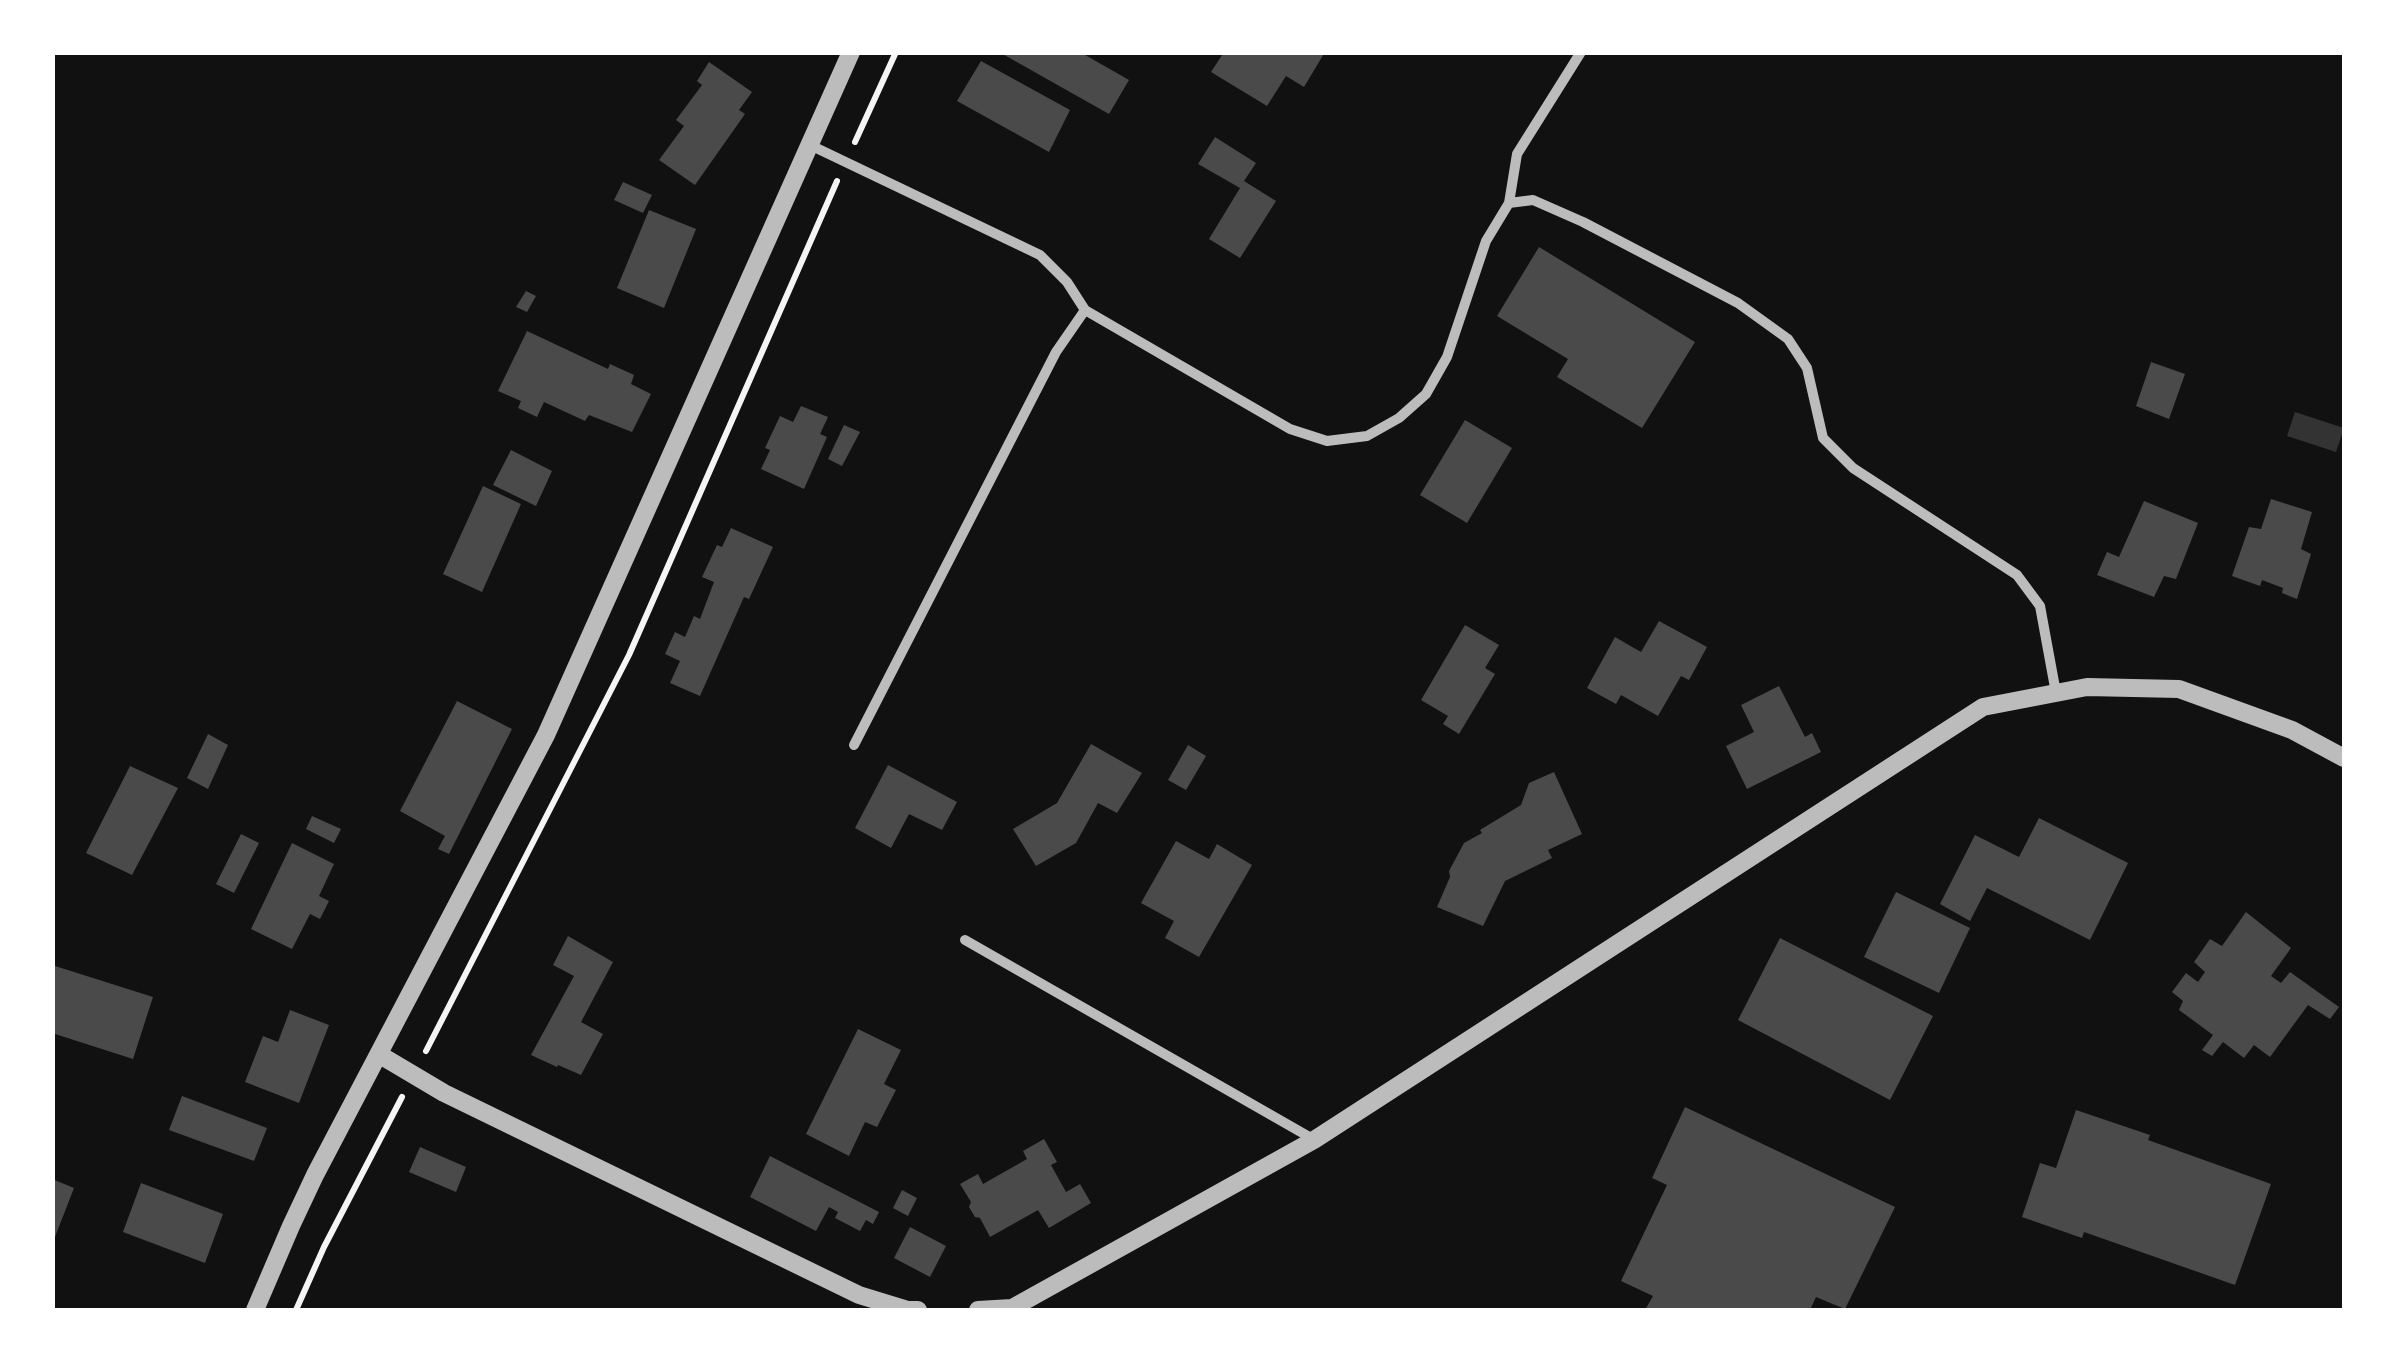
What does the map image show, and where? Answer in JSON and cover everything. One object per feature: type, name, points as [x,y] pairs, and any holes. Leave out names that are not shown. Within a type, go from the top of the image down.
[{"type":"street","points":[[255,1310],[291,1226],[546,734],[852,52]]},
{"type":"street","points":[[810,145],[1040,255],[1067,282],[1085,310],[1290,429],[1327,442],[1367,436],[1399,418],[1426,394],[1448,357],[1486,241],[1509,203],[1517,154],[1581,52]]},
{"type":"street","points":[[1509,203],[1532,200],[1584,222],[1738,303],[1788,339],[1806,368],[1822,438],[1853,468],[2017,575],[2040,606],[2056,693]]},
{"type":"street","points":[[854,745],[1056,352],[1085,310]]},
{"type":"street","points":[[978,1310],[1012,1308],[1314,1140],[1983,707],[2087,686],[2179,689],[2292,730],[2344,758]]},
{"type":"street","points":[[965,940],[1314,1140]]},
{"type":"street","points":[[380,1056],[444,1093],[859,1295],[918,1310]]},
{"type":"path","points":[[296,1310],[324,1247],[629,655],[896,52]]},
{"type":"shaded area","points":[[2295,412],[2344,428],[2336,452],[2287,436]]},
{"type":"building","points":[[999,52],[1080,52],[1129,80],[1109,114]]},
{"type":"building","points":[[1224,52],[1325,52],[1304,87],[1286,76],[1267,106],[1211,72]]},
{"type":"building","points":[[981,61],[1070,110],[1049,152],[957,101]]},
{"type":"building","points":[[709,62],[752,92],[739,110],[745,114],[695,185],[659,160],[684,126],[676,120],[702,85],[697,81]]},
{"type":"building","points":[[1215,137],[1256,163],[1244,181],[1276,201],[1240,258],[1209,239],[1240,188],[1198,164]]},
{"type":"building","points":[[623,182],[652,195],[643,213],[614,200]]},
{"type":"building","points":[[649,210],[696,229],[664,308],[617,288]]},
{"type":"building","points":[[1539,247],[1695,342],[1642,428],[1557,377],[1568,359],[1497,316]]},
{"type":"building","points":[[526,291],[536,296],[527,312],[516,307]]},
{"type":"building","points":[[527,331],[608,369],[610,364],[634,375],[631,384],[651,394],[632,432],[589,415],[585,421],[544,402],[537,417],[518,408],[521,401],[498,391]]},
{"type":"building","points":[[2151,362],[2185,374],[2169,419],[2136,406]]},
{"type":"building","points":[[801,406],[828,417],[820,434],[827,437],[804,489],[761,469],[770,450],[765,448],[780,416],[793,422]]},
{"type":"building","points":[[1465,420],[1512,448],[1467,523],[1420,495]]},
{"type":"building","points":[[844,425],[860,432],[842,466],[828,459]]},
{"type":"building","points":[[511,450],[552,471],[536,506],[493,485]]},
{"type":"building","points":[[483,486],[521,504],[482,592],[443,574]]},
{"type":"building","points":[[2271,499],[2312,512],[2301,549],[2311,554],[2297,599],[2262,580],[2260,586],[2232,576],[2249,527],[2261,529]]},
{"type":"building","points":[[2144,501],[2198,523],[2176,579],[2164,576],[2154,597],[2097,575],[2107,552],[2119,557]]},
{"type":"building","points":[[731,528],[773,547],[749,599],[744,597],[700,696],[670,683],[680,661],[665,654],[675,632],[685,637],[694,616],[700,619],[714,582],[702,577],[717,545],[722,547]]},
{"type":"building","points":[[1659,621],[1707,647],[1689,680],[1681,676],[1658,716],[1621,695],[1616,704],[1587,688],[1615,637],[1641,652]]},
{"type":"building","points":[[1465,625],[1499,645],[1485,668],[1495,674],[1459,734],[1443,724],[1448,716],[1421,700]]},
{"type":"building","points":[[1779,686],[1805,737],[1812,733],[1821,752],[1747,789],[1726,746],[1754,732],[1741,705]]},
{"type":"building","points":[[457,701],[512,729],[449,854],[438,849],[445,836],[400,811]]},
{"type":"building","points":[[208,734],[228,745],[208,789],[187,778]]},
{"type":"building","points":[[1091,744],[1142,773],[1117,813],[1098,803],[1076,843],[1036,866],[1013,829],[1057,803]]},
{"type":"building","points":[[1188,745],[1206,756],[1186,790],[1168,780]]},
{"type":"building","points":[[888,765],[957,802],[942,830],[909,814],[891,848],[855,828]]},
{"type":"building","points":[[130,766],[178,788],[132,875],[86,853]]},
{"type":"building","points":[[1554,772],[1582,834],[1548,850],[1552,858],[1505,881],[1483,926],[1437,907],[1464,843],[1521,805],[1529,783]]},
{"type":"building","points":[[312,816],[341,829],[334,843],[306,829]]},
{"type":"building","points":[[2039,818],[2128,863],[2090,940],[1987,888],[1970,921],[1940,904],[1975,835],[2019,857]]},
{"type":"building","points":[[241,834],[259,843],[234,893],[216,884]]},
{"type":"building","points":[[1176,841],[1209,859],[1217,844],[1252,865],[1199,957],[1165,938],[1174,921],[1141,903]]},
{"type":"building","points":[[292,843],[334,864],[319,896],[329,901],[320,919],[310,914],[292,949],[251,929]]},
{"type":"building","points":[[1896,892],[1970,928],[1939,993],[1864,957]]},
{"type":"building","points":[[2246,912],[2291,948],[2271,976],[2281,983],[2290,972],[2339,1007],[2330,1019],[2308,1005],[2270,1057],[2254,1045],[2244,1058],[2223,1042],[2212,1056],[2202,1050],[2213,1035],[2179,1010],[2183,1001],[2172,992],[2186,973],[2198,982],[2205,972],[2194,962],[2210,939],[2222,946]]},
{"type":"building","points":[[568,936],[613,962],[581,1022],[603,1034],[581,1075],[531,1055],[574,976],[553,965]]},
{"type":"building","points":[[1780,938],[1933,1016],[1890,1100],[1738,1020]]},
{"type":"building","points":[[52,965],[153,997],[133,1059],[52,1033]]},
{"type":"building","points":[[290,1010],[329,1025],[299,1103],[245,1082],[263,1036],[278,1042]]},
{"type":"building","points":[[858,1029],[901,1050],[884,1084],[896,1090],[877,1127],[865,1122],[849,1156],[806,1134]]},
{"type":"building","points":[[182,1096],[267,1128],[254,1161],[169,1130]]},
{"type":"building","points":[[1685,1107],[1895,1207],[1845,1309],[1816,1297],[1810,1310],[1645,1310],[1653,1296],[1621,1281],[1667,1185],[1652,1178]]},
{"type":"building","points":[[2076,1110],[2271,1184],[2235,1285],[2084,1232],[2082,1238],[2022,1217],[2040,1163],[2056,1168]]},
{"type":"building","points":[[1044,1139],[1057,1162],[1051,1165],[1066,1192],[1080,1184],[1091,1203],[1049,1228],[1038,1210],[990,1237],[969,1207],[971,1202],[960,1184],[978,1174],[983,1184],[1027,1159],[1023,1151]]},
{"type":"building","points":[[420,1147],[466,1167],[456,1192],[409,1172]]},
{"type":"building","points":[[770,1156],[879,1212],[873,1224],[866,1220],[860,1231],[835,1218],[838,1212],[829,1207],[816,1231],[750,1197]]},
{"type":"building","points":[[52,1179],[74,1188],[53,1242],[52,1242]]},
{"type":"building","points":[[141,1183],[223,1214],[205,1263],[123,1232]]},
{"type":"building","points":[[902,1190],[917,1198],[908,1216],[893,1208]]},
{"type":"building","points":[[910,1227],[946,1246],[930,1277],[894,1258]]}]
